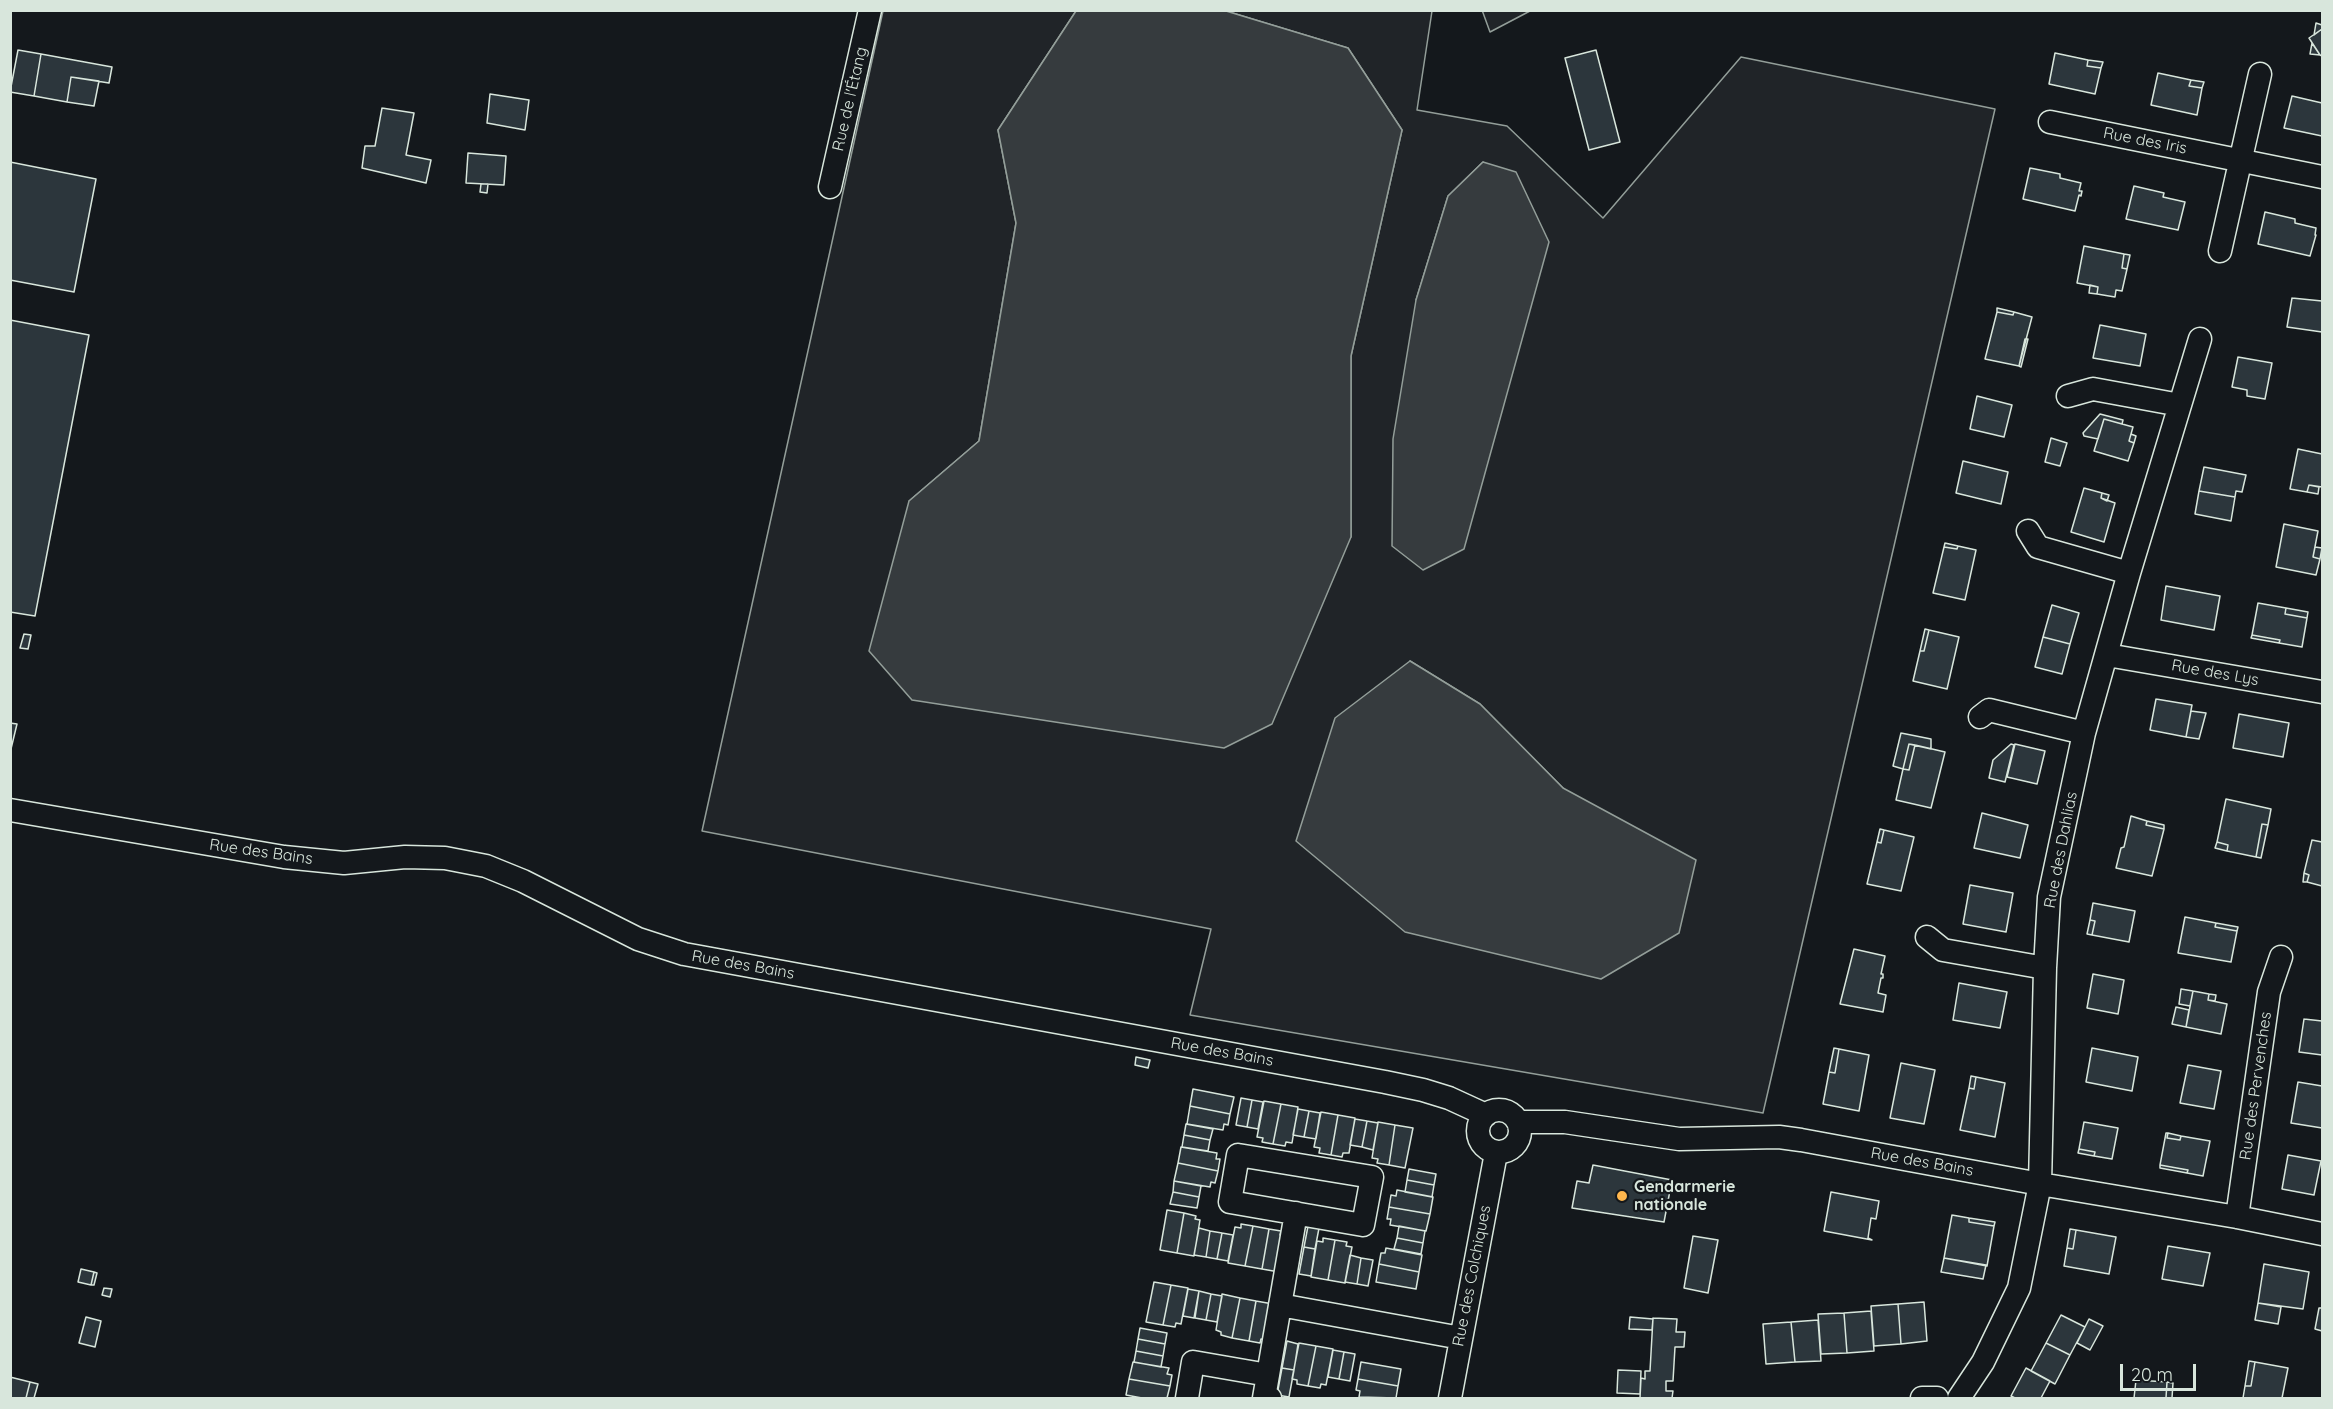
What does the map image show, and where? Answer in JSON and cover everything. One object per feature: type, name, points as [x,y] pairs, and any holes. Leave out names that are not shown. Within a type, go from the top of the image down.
[{"type":"street","name":"Rue de l'Étang","points":[[830,187],[870,10]]},
{"type":"street","points":[[2220,251],[2260,74]]},
{"type":"street","name":"Rue des Iris","points":[[2050,122],[2322,177]]},
{"type":"street","name":"Rue des Dahlias","points":[[1959,1398],[1983,1362],[2019,1288],[2040,1184],[2044,968],[2049,897],[2084,733],[2108,655],[2129,573],[2200,339]]},
{"type":"street","points":[[2068,396],[2093,389],[2180,405]]},
{"type":"street","points":[[2028,531],[2038,547],[2129,573]]},
{"type":"street","name":"Rue des Lys","points":[[2108,655],[2322,692]]},
{"type":"street","points":[[1980,717],[1989,710],[2084,733]]},
{"type":"street","name":"Rue des Bains","points":[[10,810],[284,857],[344,863],[405,857],[445,858],[486,866],[523,881],[638,939],[684,954],[1385,1082],[1423,1090],[1486,1115]]},
{"type":"street","points":[[1927,937],[1943,950],[2044,968]]},
{"type":"street","name":"Rue des Pervenches","points":[[2237,1217],[2269,992],[2282,957]]},
{"type":"street","points":[[1492,1111],[1507,1111],[1518,1122],[1520,1132],[1514,1145],[1507,1150],[1496,1153],[1481,1141],[1478,1131],[1481,1120],[1492,1111]]},
{"type":"street","name":"Rue des Bains","points":[[1518,1122],[1565,1122],[1679,1139],[1779,1137],[1801,1140],[2322,1234]]},
{"type":"street","name":"Rue des Colchiques","points":[[1450,1398],[1496,1153]]},
{"type":"street","points":[[1239,1155],[1372,1178],[1364,1225],[1296,1214],[1230,1202],[1239,1155]]},
{"type":"street","points":[[1270,1398],[1264,1398],[1296,1214]]},
{"type":"street","points":[[1280,1305],[1461,1338]]},
{"type":"street","points":[[1187,1398],[1193,1362],[1268,1375]]},
{"type":"street","points":[[1922,1398],[1937,1398]]},
{"type":"shaded area","points":[[1482,10],[1530,10],[1530,11],[1490,32]]},
{"type":"shaded area","points":[[883,11],[1076,11],[998,130],[1016,223],[979,441],[909,501],[1351,537],[1351,356],[1402,130],[1348,48],[1226,11],[1432,11],[1417,110],[1507,126],[1603,218],[1741,57],[1995,109],[1763,1113],[1190,1015],[1211,929],[702,831]],"holes":[[[1483,162],[1416,300],[1448,196]],[[1410,661],[1480,704],[1563,788]]]},
{"type":"shaded area","points":[[1076,11],[1226,11],[1348,48],[1402,130],[1351,356],[1351,537],[1272,724],[1224,748],[912,700],[869,651],[909,501],[979,441],[1016,223],[998,130]]},
{"type":"shaded area","points":[[1483,162],[1516,172],[1549,242],[1464,549],[1423,570],[1392,546],[1393,439],[1416,300],[1448,196]]},
{"type":"shaded area","points":[[1410,661],[1480,704],[1563,788],[1696,860],[1679,933],[1601,979],[1405,932],[1296,841],[1335,718]]},
{"type":"building","points":[[2316,23],[2322,25],[2322,29],[2314,35]]},
{"type":"building","points":[[2322,29],[2322,56],[2309,38]]},
{"type":"building","points":[[2312,43],[2320,55],[2310,54]]},
{"type":"building","points":[[18,50],[41,54],[34,96],[10,92]]},
{"type":"building","points":[[1596,50],[1620,142],[1589,150],[1565,58]]},
{"type":"building","points":[[2055,53],[2088,60],[2087,66],[2101,68],[2095,94],[2049,84]]},
{"type":"building","points":[[41,54],[112,67],[109,83],[71,77],[67,102],[34,96]]},
{"type":"building","points":[[2088,60],[2103,62],[2101,68],[2087,66]]},
{"type":"building","points":[[2158,73],[2191,80],[2189,86],[2202,88],[2197,115],[2151,105]]},
{"type":"building","points":[[71,77],[99,81],[94,106],[67,102]]},
{"type":"building","points":[[2191,80],[2204,82],[2202,88],[2189,86]]},
{"type":"building","points":[[490,94],[529,100],[525,130],[487,123]]},
{"type":"building","points":[[2292,96],[2322,103],[2322,136],[2284,128]]},
{"type":"building","points":[[382,108],[414,113],[406,155],[431,160],[426,183],[362,168],[365,146],[375,146]]},
{"type":"building","points":[[468,153],[506,156],[504,185],[466,183]]},
{"type":"building","points":[[10,162],[96,179],[74,292],[10,280]]},
{"type":"building","points":[[2030,168],[2060,174],[2060,178],[2081,183],[2079,191],[2082,191],[2081,196],[2079,195],[2075,211],[2023,199]]},
{"type":"building","points":[[481,184],[488,184],[487,193],[480,192]]},
{"type":"building","points":[[2134,186],[2164,193],[2163,197],[2185,202],[2178,230],[2126,219]]},
{"type":"building","points":[[2265,212],[2295,219],[2295,223],[2316,228],[2310,256],[2258,244]]},
{"type":"building","points":[[2084,246],[2124,254],[2122,268],[2127,269],[2122,291],[2116,290],[2115,297],[2097,294],[2098,287],[2077,283]]},
{"type":"building","points":[[2124,254],[2130,255],[2127,269],[2122,268]]},
{"type":"building","points":[[2090,285],[2098,287],[2097,294],[2089,293]]},
{"type":"building","points":[[2292,298],[2322,301],[2322,332],[2287,327]]},
{"type":"building","points":[[1997,308],[2014,312],[2013,315],[1997,312]]},
{"type":"building","points":[[1997,312],[2013,315],[2014,312],[2032,317],[2019,366],[1985,359]]},
{"type":"building","points":[[10,320],[89,335],[35,616],[10,612]]},
{"type":"building","points":[[2100,325],[2146,334],[2140,366],[2093,358]]},
{"type":"building","points":[[2025,339],[2028,339],[2021,367],[2019,366]]},
{"type":"building","points":[[2238,357],[2272,363],[2265,399],[2247,396],[2247,390],[2232,387]]},
{"type":"building","points":[[1977,396],[2012,405],[2004,437],[1970,429]]},
{"type":"building","points":[[2100,414],[2123,420],[2122,424],[2104,419],[2098,439],[2084,436],[2083,433]]},
{"type":"building","points":[[2104,419],[2133,427],[2129,441],[2134,443],[2128,461],[2094,451]]},
{"type":"building","points":[[2131,434],[2136,436],[2134,443],[2129,441]]},
{"type":"building","points":[[2051,438],[2067,443],[2060,466],[2045,462]]},
{"type":"building","points":[[2298,449],[2322,454],[2322,487],[2309,485],[2307,492],[2290,489]]},
{"type":"building","points":[[1963,461],[2008,472],[2001,504],[1956,493]]},
{"type":"building","points":[[2204,467],[2246,475],[2242,492],[2236,491],[2235,497],[2199,491]]},
{"type":"building","points":[[2309,485],[2319,487],[2318,494],[2307,492]]},
{"type":"building","points":[[2084,488],[2102,493],[2101,498],[2115,503],[2104,542],[2071,532]]},
{"type":"building","points":[[2199,491],[2235,497],[2231,521],[2195,514]]},
{"type":"building","points":[[2102,493],[2109,495],[2107,501],[2101,498]]},
{"type":"building","points":[[2284,524],[2318,531],[2313,557],[2320,559],[2316,575],[2276,567]]},
{"type":"building","points":[[1945,543],[1958,546],[1957,549],[1944,547]]},
{"type":"building","points":[[1958,546],[1976,550],[1965,600],[1933,593],[1944,547],[1957,549]]},
{"type":"building","points":[[2315,547],[2322,548],[2320,559],[2313,557]]},
{"type":"building","points":[[2166,586],[2220,596],[2214,630],[2161,620]]},
{"type":"building","points":[[2258,603],[2286,608],[2285,614],[2307,618],[2302,647],[2252,635]]},
{"type":"building","points":[[2052,605],[2079,613],[2070,644],[2043,637]]},
{"type":"building","points":[[2286,608],[2308,612],[2307,618],[2285,614]]},
{"type":"building","points":[[1925,629],[1929,630],[1924,651],[1920,651]]},
{"type":"building","points":[[1929,630],[1959,637],[1947,689],[1913,681],[1920,651],[1924,651]]},
{"type":"building","points":[[24,634],[31,635],[28,649],[20,648]]},
{"type":"building","points":[[2252,635],[2280,640],[2279,643],[2251,638]]},
{"type":"building","points":[[2043,637],[2070,644],[2062,674],[2035,667]]},
{"type":"building","points":[[2156,699],[2192,705],[2186,737],[2150,730]]},
{"type":"building","points":[[2191,711],[2206,713],[2199,739],[2186,737]]},
{"type":"building","points":[[2239,714],[2289,723],[2283,757],[2233,748]]},
{"type":"building","points":[[10,723],[17,724],[10,753]]},
{"type":"building","points":[[1901,733],[1931,739],[1931,749],[1909,744],[1903,769],[1893,766]]},
{"type":"building","points":[[1909,744],[1915,745],[1909,770],[1903,769]]},
{"type":"building","points":[[2011,744],[2014,745],[2005,782],[1989,778],[1993,760]]},
{"type":"building","points":[[2015,744],[2045,751],[2037,784],[2007,777]]},
{"type":"building","points":[[1915,745],[1945,752],[1931,808],[1896,800],[1903,769],[1909,770]]},
{"type":"building","points":[[2226,799],[2271,809],[2268,825],[2262,824],[2256,857],[2227,851],[2228,845],[2217,842]]},
{"type":"building","points":[[1982,813],[2028,825],[2020,858],[1974,848]]},
{"type":"building","points":[[2131,816],[2147,821],[2146,825],[2164,829],[2152,876],[2116,868],[2121,848],[2124,847]]},
{"type":"building","points":[[2147,821],[2164,825],[2164,829],[2146,825]]},
{"type":"building","points":[[2262,824],[2268,825],[2261,858],[2256,857]]},
{"type":"building","points":[[1880,829],[1884,830],[1881,843],[1877,842]]},
{"type":"building","points":[[1884,830],[1914,837],[1901,891],[1867,884],[1877,842],[1881,843]]},
{"type":"building","points":[[2312,840],[2322,842],[2322,886],[2307,882],[2309,875],[2304,873]]},
{"type":"building","points":[[2217,842],[2228,845],[2227,851],[2215,848]]},
{"type":"building","points":[[2304,873],[2309,875],[2307,882],[2303,882]]},
{"type":"building","points":[[1970,885],[2013,893],[2006,932],[1963,924]]},
{"type":"building","points":[[2093,903],[2135,911],[2129,942],[2092,935],[2095,921],[2090,920]]},
{"type":"building","points":[[2185,917],[2216,923],[2215,927],[2237,931],[2231,962],[2178,953]]},
{"type":"building","points":[[2090,920],[2095,921],[2092,935],[2087,934]]},
{"type":"building","points":[[2216,923],[2238,927],[2237,931],[2215,927]]},
{"type":"building","points":[[1854,949],[1885,956],[1881,974],[1883,978],[1881,978],[1878,993],[1886,995],[1883,1012],[1840,1004]]},
{"type":"building","points":[[2093,974],[2124,980],[2118,1014],[2087,1008]]},
{"type":"building","points":[[1959,983],[2007,992],[2000,1028],[1953,1020]]},
{"type":"building","points":[[2181,989],[2193,991],[2190,1006],[2179,1004]]},
{"type":"building","points":[[2193,991],[2209,994],[2208,1000],[2227,1004],[2221,1034],[2186,1027]]},
{"type":"building","points":[[2209,994],[2216,995],[2215,1001],[2208,1000]]},
{"type":"building","points":[[2176,1007],[2189,1010],[2186,1027],[2172,1024]]},
{"type":"building","points":[[2304,1019],[2322,1021],[2322,1055],[2299,1052]]},
{"type":"building","points":[[1834,1048],[1839,1049],[1835,1073],[1829,1072]]},
{"type":"building","points":[[2092,1048],[2138,1057],[2132,1091],[2086,1082]]},
{"type":"building","points":[[1839,1049],[1869,1055],[1859,1111],[1823,1104],[1829,1072],[1835,1073]]},
{"type":"building","points":[[1136,1057],[1150,1060],[1148,1068],[1135,1065]]},
{"type":"building","points":[[1901,1063],[1935,1070],[1924,1124],[1890,1118]]},
{"type":"building","points":[[2188,1065],[2221,1071],[2214,1109],[2180,1103]]},
{"type":"building","points":[[1971,1076],[1976,1077],[1974,1089],[1969,1088]]},
{"type":"building","points":[[1976,1077],[2005,1083],[1995,1137],[1960,1130],[1969,1088],[1974,1089]]},
{"type":"building","points":[[2298,1082],[2322,1086],[2322,1128],[2291,1123]]},
{"type":"building","points":[[1193,1089],[1234,1097],[1230,1114],[1190,1106]]},
{"type":"building","points":[[1241,1098],[1252,1100],[1247,1127],[1236,1125]]},
{"type":"building","points":[[1252,1100],[1263,1102],[1258,1129],[1247,1127]]},
{"type":"building","points":[[1264,1101],[1281,1104],[1273,1144],[1262,1142],[1263,1138],[1257,1137]]},
{"type":"building","points":[[1281,1104],[1298,1107],[1292,1143],[1286,1142],[1285,1146],[1273,1144]]},
{"type":"building","points":[[1190,1106],[1230,1114],[1228,1125],[1224,1124],[1223,1130],[1187,1124]]},
{"type":"building","points":[[1298,1109],[1309,1111],[1304,1137],[1293,1135]]},
{"type":"building","points":[[1309,1111],[1320,1113],[1316,1139],[1304,1137]]},
{"type":"building","points":[[1321,1112],[1338,1115],[1331,1155],[1319,1153],[1320,1148],[1314,1147]]},
{"type":"building","points":[[1338,1115],[1355,1118],[1349,1153],[1343,1153],[1342,1157],[1331,1155]]},
{"type":"building","points":[[1355,1119],[1367,1121],[1362,1147],[1350,1145]]},
{"type":"building","points":[[1367,1121],[1378,1123],[1373,1150],[1362,1147]]},
{"type":"building","points":[[1378,1122],[1395,1125],[1389,1165],[1377,1163],[1378,1159],[1372,1158]]},
{"type":"building","points":[[2084,1122],[2118,1128],[2112,1159],[2094,1156],[2095,1152],[2079,1149]]},
{"type":"building","points":[[1186,1124],[1213,1129],[1210,1140],[1184,1135]]},
{"type":"building","points":[[1395,1125],[1413,1128],[1405,1168],[1389,1165]]},
{"type":"building","points":[[2166,1133],[2168,1133],[2167,1138],[2180,1140],[2181,1136],[2210,1141],[2203,1176],[2187,1173],[2188,1170],[2160,1165]]},
{"type":"building","points":[[2168,1133],[2181,1136],[2180,1140],[2167,1138]]},
{"type":"building","points":[[1184,1135],[1210,1140],[1208,1151],[1182,1147]]},
{"type":"building","points":[[1181,1147],[1217,1153],[1216,1159],[1220,1159],[1218,1171],[1178,1163]]},
{"type":"building","points":[[2079,1149],[2095,1152],[2094,1156],[2078,1153]]},
{"type":"building","points":[[2288,1155],[2321,1161],[2314,1195],[2282,1189]]},
{"type":"building","points":[[1178,1163],[1218,1171],[1215,1183],[1211,1182],[1210,1187],[1174,1181]]},
{"type":"building","name":"Gendarmerie nationale","points":[[1593,1165],[1672,1180],[1664,1222],[1572,1208],[1577,1181],[1589,1183]]},
{"type":"building","points":[[2160,1165],[2188,1170],[2187,1173],[2160,1168]]},
{"type":"building","points":[[1409,1169],[1436,1174],[1434,1185],[1407,1180]]},
{"type":"building","points":[[1407,1180],[1434,1185],[1432,1197],[1405,1192]]},
{"type":"building","points":[[1174,1181],[1201,1186],[1199,1197],[1173,1192]]},
{"type":"building","points":[[1397,1190],[1433,1197],[1430,1214],[1389,1207],[1391,1195],[1396,1196]]},
{"type":"building","points":[[1173,1192],[1199,1197],[1197,1208],[1170,1204]]},
{"type":"building","points":[[1831,1192],[1879,1201],[1876,1219],[1871,1218],[1868,1238],[1872,1240],[1824,1231]]},
{"type":"building","points":[[1389,1207],[1430,1214],[1426,1231],[1390,1225],[1391,1219],[1387,1219]]},
{"type":"building","points":[[1167,1210],[1184,1213],[1177,1253],[1160,1250]]},
{"type":"building","points":[[1184,1213],[1196,1216],[1195,1219],[1200,1220],[1194,1256],[1177,1253]]},
{"type":"building","points":[[1952,1215],[1969,1218],[1969,1222],[1994,1226],[1987,1266],[1944,1258]]},
{"type":"building","points":[[1969,1218],[1995,1222],[1994,1226],[1969,1222]]},
{"type":"building","points":[[1309,1221],[1320,1223],[1315,1249],[1304,1247]]},
{"type":"building","points":[[1241,1224],[1253,1226],[1245,1266],[1228,1263],[1235,1227],[1241,1228]]},
{"type":"building","points":[[1253,1226],[1269,1229],[1262,1269],[1245,1266]]},
{"type":"building","points":[[1399,1226],[1425,1231],[1423,1243],[1397,1238]]},
{"type":"building","points":[[1199,1228],[1210,1231],[1206,1257],[1194,1255]]},
{"type":"building","points":[[1269,1229],[1281,1231],[1280,1235],[1286,1236],[1279,1272],[1262,1269]]},
{"type":"building","points":[[2070,1229],[2076,1230],[2073,1249],[2067,1248]]},
{"type":"building","points":[[2076,1230],[2116,1237],[2109,1274],[2064,1266],[2067,1248],[2073,1249]]},
{"type":"building","points":[[1210,1231],[1222,1233],[1217,1259],[1206,1257]]},
{"type":"building","points":[[1222,1233],[1233,1235],[1228,1261],[1217,1259]]},
{"type":"building","points":[[1693,1236],[1718,1240],[1708,1293],[1684,1288]]},
{"type":"building","points":[[1323,1238],[1335,1240],[1328,1280],[1311,1277],[1317,1241],[1323,1242]]},
{"type":"building","points":[[1397,1238],[1423,1243],[1421,1254],[1394,1249]]},
{"type":"building","points":[[1335,1240],[1347,1242],[1346,1246],[1352,1247],[1345,1283],[1328,1280]]},
{"type":"building","points":[[2168,1246],[2210,1253],[2203,1286],[2162,1279]]},
{"type":"building","points":[[1304,1247],[1315,1249],[1311,1276],[1299,1274]]},
{"type":"building","points":[[1386,1248],[1422,1255],[1419,1272],[1379,1264],[1381,1253],[1385,1253]]},
{"type":"building","points":[[1350,1255],[1361,1258],[1357,1284],[1345,1282]]},
{"type":"building","points":[[1361,1258],[1373,1260],[1368,1286],[1357,1284]]},
{"type":"building","points":[[1944,1258],[1986,1265],[1983,1279],[1941,1272]]},
{"type":"building","points":[[1379,1264],[1419,1272],[1416,1289],[1376,1282]]},
{"type":"building","points":[[2264,1264],[2309,1272],[2303,1309],[2258,1303]]},
{"type":"building","points":[[81,1269],[94,1272],[91,1285],[78,1282]]},
{"type":"building","points":[[94,1272],[97,1273],[94,1285],[91,1285]]},
{"type":"building","points":[[1154,1282],[1171,1285],[1163,1325],[1146,1322]]},
{"type":"building","points":[[1171,1285],[1188,1288],[1181,1324],[1176,1323],[1175,1327],[1163,1325]]},
{"type":"building","points":[[104,1288],[112,1289],[110,1297],[102,1295]]},
{"type":"building","points":[[1188,1289],[1199,1291],[1194,1318],[1183,1316]]},
{"type":"building","points":[[1199,1291],[1211,1294],[1206,1320],[1195,1318]]},
{"type":"building","points":[[1211,1294],[1222,1296],[1217,1322],[1206,1320]]},
{"type":"building","points":[[1222,1294],[1240,1298],[1232,1338],[1221,1335],[1221,1332],[1216,1330]]},
{"type":"building","points":[[1240,1298],[1256,1301],[1249,1341],[1232,1338]]},
{"type":"building","points":[[1256,1301],[1273,1304],[1266,1340],[1261,1339],[1260,1343],[1249,1341]]},
{"type":"building","points":[[1924,1302],[1927,1341],[1901,1344],[1898,1304]]},
{"type":"building","points":[[2258,1303],[2281,1307],[2278,1324],[2255,1320]]},
{"type":"building","points":[[1898,1304],[1901,1344],[1874,1346],[1871,1306]]},
{"type":"building","points":[[2319,1308],[2322,1308],[2322,1331],[2315,1329]]},
{"type":"building","points":[[1871,1311],[1874,1351],[1847,1353],[1844,1313]]},
{"type":"building","points":[[1844,1313],[1847,1353],[1821,1354],[1818,1314]]},
{"type":"building","points":[[2061,1315],[2085,1327],[2070,1355],[2046,1343]]},
{"type":"building","points":[[86,1317],[101,1321],[95,1347],[79,1343]]},
{"type":"building","points":[[1630,1317],[1653,1319],[1652,1330],[1629,1329]]},
{"type":"building","points":[[1653,1318],[1677,1319],[1676,1332],[1685,1332],[1684,1347],[1675,1347],[1673,1381],[1666,1381],[1666,1391],[1673,1391],[1672,1398],[1640,1398],[1641,1378],[1645,1379],[1645,1371],[1650,1371]]},
{"type":"building","points":[[2089,1319],[2103,1326],[2090,1350],[2077,1343]]},
{"type":"building","points":[[1818,1320],[1821,1361],[1795,1362],[1791,1322]]},
{"type":"building","points":[[1791,1322],[1795,1362],[1766,1364],[1763,1324]]},
{"type":"building","points":[[1140,1328],[1167,1333],[1165,1344],[1138,1339]]},
{"type":"building","points":[[1138,1339],[1165,1344],[1163,1356],[1136,1351]]},
{"type":"building","points":[[1287,1341],[1298,1344],[1294,1370],[1282,1368]]},
{"type":"building","points":[[1299,1343],[1316,1346],[1308,1386],[1297,1384],[1297,1380],[1292,1379]]},
{"type":"building","points":[[2046,1343],[2070,1355],[2055,1384],[2031,1371]]},
{"type":"building","points":[[1316,1346],[1333,1349],[1326,1385],[1321,1384],[1320,1388],[1308,1386]]},
{"type":"building","points":[[1333,1350],[1344,1352],[1339,1379],[1328,1377]]},
{"type":"building","points":[[1136,1351],[1163,1356],[1161,1367],[1134,1362]]},
{"type":"building","points":[[1344,1352],[1355,1354],[1350,1381],[1339,1379]]},
{"type":"building","points":[[2249,1361],[2255,1362],[2251,1386],[2245,1386]]},
{"type":"building","points":[[1133,1362],[1169,1368],[1167,1374],[1172,1375],[1170,1386],[1129,1379]]},
{"type":"building","points":[[1361,1362],[1401,1369],[1398,1386],[1358,1379]]},
{"type":"building","points":[[2255,1362],[2288,1368],[2282,1398],[2243,1398],[2245,1386],[2251,1386]]},
{"type":"building","points":[[1282,1368],[1294,1370],[1289,1397],[1277,1395]]},
{"type":"building","points":[[2026,1368],[2050,1381],[2041,1398],[2011,1396]]},
{"type":"building","points":[[1618,1370],[1641,1371],[1640,1394],[1617,1393]]},
{"type":"building","points":[[10,1377],[30,1382],[26,1398],[10,1398]]},
{"type":"building","points":[[1129,1379],[1170,1386],[1167,1398],[1142,1398],[1126,1395]]},
{"type":"building","points":[[1358,1379],[1398,1386],[1396,1398],[1359,1397],[1360,1391],[1356,1390]]},
{"type":"building","points":[[2136,1380],[2167,1382],[2166,1398],[2134,1398]]},
{"type":"building","points":[[30,1382],[38,1384],[34,1398],[26,1398]]},
{"type":"building","points":[[2167,1382],[2173,1383],[2172,1398],[2166,1398]]},
{"type":"place","name":"Gendarmerie nationale","points":[[1622,1196]]}]
